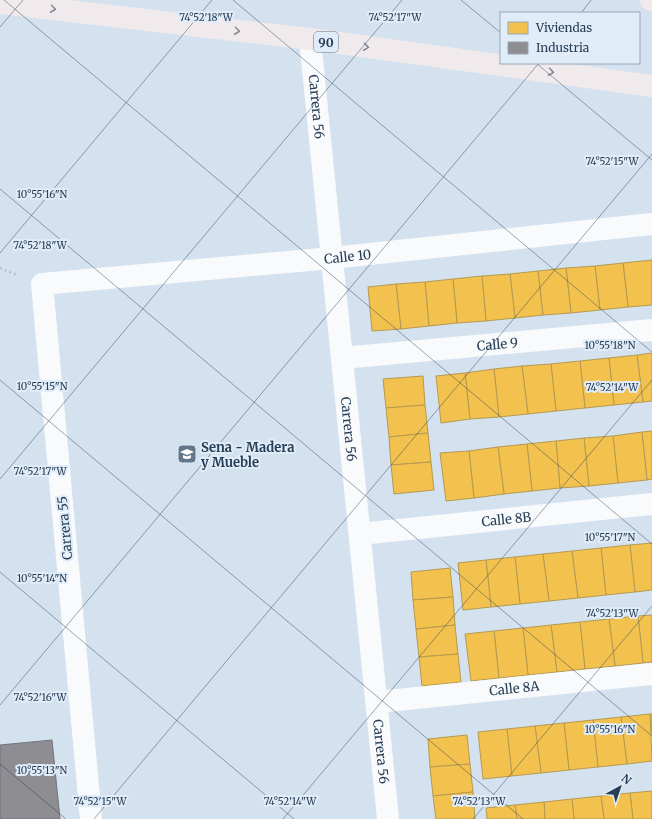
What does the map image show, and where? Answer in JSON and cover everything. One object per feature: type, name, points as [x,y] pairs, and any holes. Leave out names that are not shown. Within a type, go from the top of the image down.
[{"type":"highway","name":"90","points":[[0,3],[310,39],[652,86]]},
{"type":"street","name":"Carrera 56","points":[[310,39],[388,819]]},
{"type":"street","name":"Calle 10","points":[[42,284],[332,258],[652,224]]},
{"type":"street","name":"Carrera 55","points":[[42,284],[92,819]]},
{"type":"street","name":"Calle 9","points":[[342,358],[652,330]]},
{"type":"street","name":"Calle 8B","points":[[360,534],[652,504]]},
{"type":"street","name":"Calle 8A","points":[[377,702],[652,674]]},
{"type":"building: Viviendas","points":[[652,260],[652,305],[628,307],[623,263]]},
{"type":"building: Viviendas","points":[[623,263],[628,307],[600,310],[595,266]]},
{"type":"building: Viviendas","points":[[595,266],[600,310],[571,313],[566,268]]},
{"type":"building: Viviendas","points":[[566,268],[571,313],[543,315],[538,271]]},
{"type":"building: Viviendas","points":[[538,271],[543,315],[515,318],[510,274]]},
{"type":"building: Viviendas","points":[[510,274],[515,318],[486,321],[482,276]]},
{"type":"building: Viviendas","points":[[482,276],[486,321],[457,323],[453,279]]},
{"type":"building: Viviendas","points":[[453,279],[457,323],[429,326],[425,282]]},
{"type":"building: Viviendas","points":[[425,282],[429,326],[401,329],[396,284]]},
{"type":"building: Viviendas","points":[[396,284],[401,329],[372,331],[368,287]]},
{"type":"building: Viviendas","points":[[652,353],[652,401],[643,402],[637,355]]},
{"type":"building: Viviendas","points":[[637,355],[643,402],[614,405],[609,358]]},
{"type":"building: Viviendas","points":[[609,358],[614,405],[585,408],[580,361]]},
{"type":"building: Viviendas","points":[[580,361],[585,408],[556,411],[551,364]]},
{"type":"building: Viviendas","points":[[551,364],[556,411],[528,414],[522,366]]},
{"type":"building: Viviendas","points":[[522,366],[528,414],[499,417],[494,369]]},
{"type":"building: Viviendas","points":[[494,369],[499,417],[470,419],[465,373]]},
{"type":"building: Viviendas","points":[[465,373],[470,419],[441,423],[436,376]]},
{"type":"building: Viviendas","points":[[423,376],[425,405],[386,408],[383,379]]},
{"type":"building: Viviendas","points":[[425,405],[428,433],[389,437],[386,408]]},
{"type":"building: Viviendas","points":[[652,431],[652,479],[647,480],[642,432]]},
{"type":"building: Viviendas","points":[[642,432],[647,480],[618,483],[613,436]]},
{"type":"building: Viviendas","points":[[428,433],[431,462],[391,465],[389,437]]},
{"type":"building: Viviendas","points":[[613,436],[618,483],[589,486],[584,438]]},
{"type":"building: Viviendas","points":[[584,438],[589,486],[560,488],[556,441]]},
{"type":"building: Viviendas","points":[[556,441],[560,488],[532,491],[527,444]]},
{"type":"building: Viviendas","points":[[527,444],[532,491],[504,494],[498,447]]},
{"type":"building: Viviendas","points":[[498,447],[504,494],[474,498],[469,451]]},
{"type":"building: Viviendas","points":[[469,451],[474,498],[446,501],[440,453]]},
{"type":"building: Viviendas","points":[[431,462],[434,490],[394,494],[391,465]]},
{"type":"building: Viviendas","points":[[652,543],[652,590],[635,592],[630,545]]},
{"type":"building: Viviendas","points":[[630,545],[635,592],[606,595],[601,548]]},
{"type":"building: Viviendas","points":[[601,548],[606,595],[578,598],[572,551]]},
{"type":"building: Viviendas","points":[[572,551],[578,598],[549,601],[543,554]]},
{"type":"building: Viviendas","points":[[543,554],[549,601],[520,604],[515,557]]},
{"type":"building: Viviendas","points":[[515,557],[520,604],[491,607],[486,560]]},
{"type":"building: Viviendas","points":[[486,560],[491,607],[463,610],[458,563]]},
{"type":"building: Viviendas","points":[[450,568],[453,597],[413,600],[411,572]]},
{"type":"building: Viviendas","points":[[453,597],[455,625],[416,629],[413,600]]},
{"type":"building: Viviendas","points":[[652,615],[652,662],[643,663],[638,616]]},
{"type":"building: Viviendas","points":[[638,616],[643,663],[615,666],[609,619]]},
{"type":"building: Viviendas","points":[[609,619],[615,666],[585,669],[580,622]]},
{"type":"building: Viviendas","points":[[580,622],[585,669],[557,672],[551,625]]},
{"type":"building: Viviendas","points":[[455,625],[458,654],[419,657],[416,629]]},
{"type":"building: Viviendas","points":[[551,625],[557,672],[528,675],[523,628]]},
{"type":"building: Viviendas","points":[[523,628],[528,675],[499,678],[494,631]]},
{"type":"building: Viviendas","points":[[494,631],[499,678],[471,681],[465,634]]},
{"type":"building: Viviendas","points":[[458,654],[461,682],[422,686],[419,657]]},
{"type":"building: Viviendas","points":[[650,714],[652,714],[652,734]]},
{"type":"building: Viviendas","points":[[650,714],[652,761],[627,764],[621,717]]},
{"type":"building: Viviendas","points":[[621,717],[627,764],[598,767],[593,720]]},
{"type":"building: Viviendas","points":[[593,720],[598,767],[569,770],[564,723]]},
{"type":"building: Viviendas","points":[[564,723],[569,770],[541,773],[535,726]]},
{"type":"building: Viviendas","points":[[535,726],[541,773],[512,776],[507,729]]},
{"type":"building: Viviendas","points":[[507,729],[512,776],[483,779],[478,732]]},
{"type":"building: Viviendas","points":[[467,735],[470,764],[430,767],[428,739]]},
{"type":"building: Viviendas","points":[[470,764],[473,792],[433,796],[430,767]]},
{"type":"building: Viviendas","points":[[652,791],[652,819],[633,819],[630,793]]},
{"type":"building: Viviendas","points":[[473,792],[475,819],[436,819],[433,796]]},
{"type":"building: Viviendas","points":[[630,793],[633,819],[604,819],[601,796]]},
{"type":"building: Viviendas","points":[[601,796],[604,819],[574,819],[572,799]]},
{"type":"building: Viviendas","points":[[572,799],[574,819],[545,819],[544,802]]},
{"type":"building: Viviendas","points":[[544,802],[545,819],[517,819],[515,805]]},
{"type":"building: Viviendas","points":[[515,805],[517,819],[487,819],[486,808]]},
{"type":"building: Industria","points":[[52,740],[60,819],[0,819],[0,745]]},
{"type":"place","name":"Sena - Madera y Mueble","points":[[187,454]]}]
